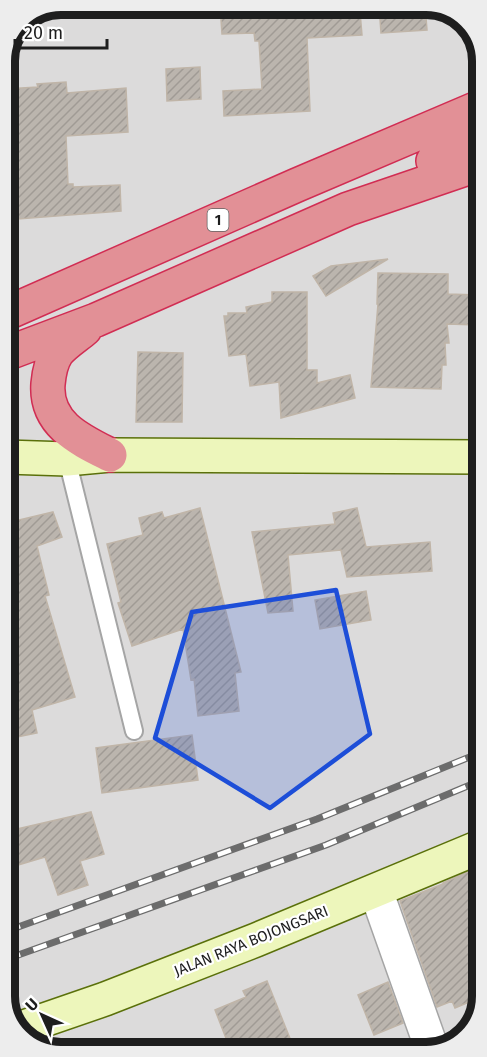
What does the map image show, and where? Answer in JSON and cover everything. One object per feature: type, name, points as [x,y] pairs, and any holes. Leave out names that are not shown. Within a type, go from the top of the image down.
[{"type":"highway","points":[[431,129],[472,90]]},
{"type":"highway","name":"1","points":[[15,310],[472,111]]},
{"type":"highway","points":[[348,209],[420,167],[472,144]]},
{"type":"highway","points":[[15,351],[96,320],[348,209],[472,167]]},
{"type":"highway","points":[[96,320],[57,353],[50,370],[47,394],[52,409],[63,427],[110,455]]},
{"type":"street","points":[[15,457],[67,459],[110,455],[472,457]]},
{"type":"street","name":"JALAN RAYA BOJONGSARI","points":[[26,1026],[105,999],[256,940],[472,850]]},
{"type":"street","points":[[376,891],[429,1042]]},
{"type":"lane","points":[[67,459],[134,731]]},
{"type":"highlighted area","points":[[336,590],[370,734],[270,808],[155,738],[192,612]]},
{"type":"shaded area","points":[[429,15],[441,17],[454,24],[463,33],[470,46],[472,55],[472,1002],[470,1011],[459,1029],[441,1040],[432,1042],[58,1042],[46,1040],[33,1033],[17,1011],[15,1002],[15,58],[24,33],[38,21],[52,16]]},
{"type":"building","points":[[221,15],[360,15],[362,35],[307,38],[310,111],[224,116],[223,91],[262,89],[259,41],[255,41],[254,33],[222,34]]},
{"type":"building","points":[[380,15],[426,15],[427,30],[381,33]]},
{"type":"building","points":[[200,67],[201,99],[167,101],[166,69]]},
{"type":"building","points":[[66,82],[67,93],[126,88],[128,132],[66,136],[68,184],[73,184],[73,187],[120,185],[121,211],[15,219],[15,88],[38,87],[37,84]]},
{"type":"building","points":[[388,259],[326,296],[313,276],[331,266]]},
{"type":"building","points":[[378,273],[448,274],[448,294],[472,295],[472,325],[447,324],[449,343],[445,343],[446,365],[442,365],[441,389],[371,387]]},
{"type":"building","points":[[272,292],[307,292],[307,370],[317,370],[317,383],[350,375],[355,398],[281,418],[279,382],[250,386],[246,354],[229,356],[224,316],[228,316],[228,313],[247,313],[246,307],[272,302]]},
{"type":"building","points":[[138,352],[183,353],[182,422],[136,422]]},
{"type":"building","points":[[200,508],[241,672],[235,673],[239,711],[198,716],[194,679],[191,680],[183,629],[132,646],[118,603],[121,602],[107,544],[143,535],[139,518],[162,512],[164,518]]},
{"type":"building","points":[[357,508],[366,547],[430,542],[432,571],[347,577],[341,550],[288,555],[293,611],[268,613],[252,532],[335,524],[333,513]]},
{"type":"building","points":[[53,512],[62,537],[37,546],[49,595],[45,596],[75,697],[32,710],[37,733],[15,737],[15,521]]},
{"type":"building","points":[[366,591],[371,620],[320,629],[315,600]]},
{"type":"building","points":[[192,735],[198,780],[102,793],[96,748]]},
{"type":"building","points":[[91,812],[104,854],[80,861],[88,885],[58,895],[45,857],[18,865],[15,855],[15,829]]},
{"type":"building","points":[[472,870],[472,1001],[455,1008],[452,1001],[437,1007],[400,901]]},
{"type":"building","points":[[267,981],[291,1042],[227,1042],[215,1010],[246,997],[243,991]]},
{"type":"building","points":[[388,982],[403,1023],[374,1035],[358,995]]},
{"type":"railway","points":[[15,928],[317,819],[472,756]]},
{"type":"railway","points":[[15,956],[326,845],[472,784]]}]
